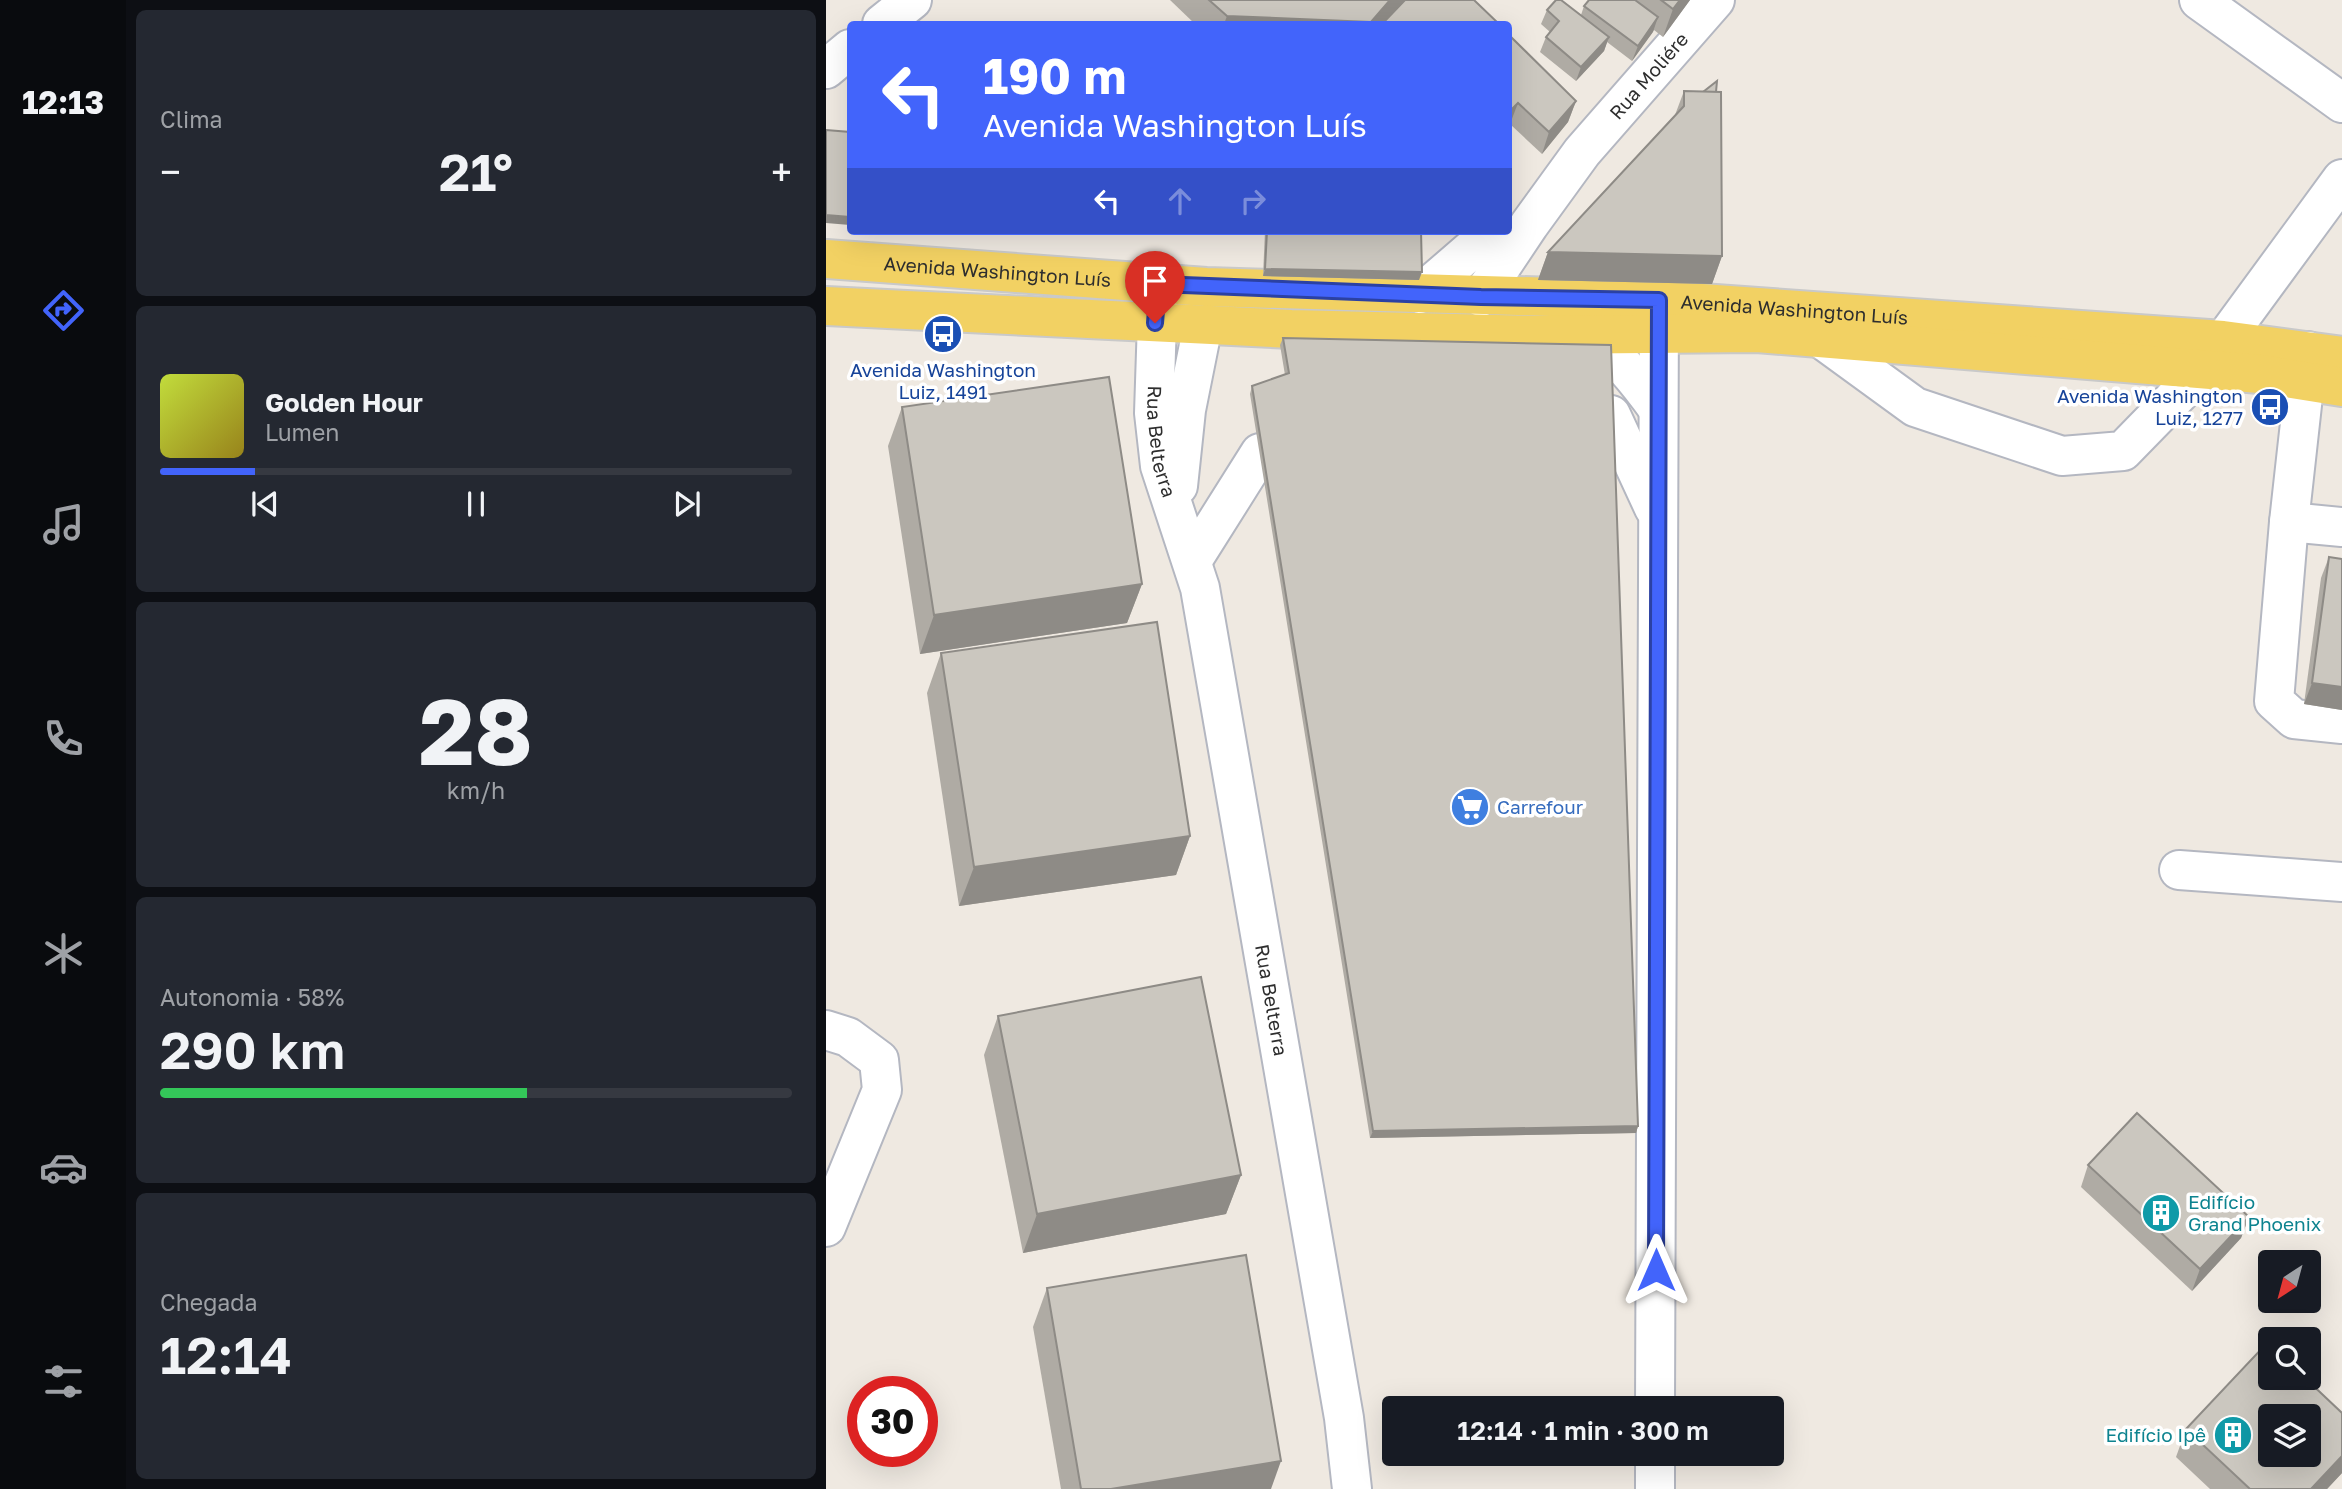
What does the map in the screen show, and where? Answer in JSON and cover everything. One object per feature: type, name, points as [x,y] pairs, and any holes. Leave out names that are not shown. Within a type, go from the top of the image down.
[{"type":"main road","name":"Avenida Washington Luís","points":[[826,260],[1158,284],[1481,297],[1658,317],[2318,363],[2342,387]]},
{"type":"main road","name":"Avenida Washington Luís","points":[[826,306],[1203,325],[1533,335],[1588,334],[1658,317],[1757,333],[1823,340],[2212,355]]},
{"type":"street","points":[[886,21],[912,0]]},
{"type":"street","name":"Rua Moliére","points":[[1481,297],[1582,152],[1715,0]]},
{"type":"street","points":[[2199,0],[2342,103]]},
{"type":"street","points":[[826,69],[847,52]]},
{"type":"street","name":"Rua Moliére","points":[[1512,213],[1582,152]]},
{"type":"street","points":[[1823,340],[1915,407],[2062,456],[2123,451],[2212,355],[2342,179]]},
{"type":"street","points":[[1420,294],[1488,235]]},
{"type":"street","name":"Rua Belterra","points":[[1158,284],[1154,413],[1160,466],[1196,574],[1344,1418],[1352,1489]]},
{"type":"street","points":[[1655,1396],[1658,317]]},
{"type":"street","name":"Rua Belterra","points":[[1175,513],[1186,410],[1203,325]]},
{"type":"street","points":[[1588,334],[1608,349],[1634,376],[1658,409]]},
{"type":"street","points":[[2318,363],[2289,522],[2274,701],[2294,719],[2342,724]]},
{"type":"street","points":[[1659,479],[1610,399],[1659,518]]},
{"type":"street","points":[[1196,574],[1261,467]]},
{"type":"street","points":[[2289,522],[2342,527]]},
{"type":"street","points":[[2179,870],[2342,882]]},
{"type":"street","points":[[826,1030],[848,1037],[879,1060],[882,1090],[826,1227]]},
{"type":"street","points":[[1655,1466],[1655,1489]]},
{"type":"building","points":[[1209,0],[1390,0],[1372,21],[1227,16]]},
{"type":"building","points":[[1405,0],[1474,0],[1496,21],[1385,21]]},
{"type":"building","points":[[1556,0],[1561,0],[1609,37],[1581,67],[1546,37],[1559,21],[1547,10]]},
{"type":"building","points":[[1589,0],[1635,0],[1658,17],[1638,46],[1584,6]]},
{"type":"building","points":[[1661,0],[1680,0],[1673,9]]},
{"type":"building","points":[[1512,38],[1576,101],[1549,132],[1518,103],[1512,109]]},
{"type":"building","points":[[1717,81],[1716,92],[1703,92]]},
{"type":"building","points":[[1684,91],[1721,92],[1722,256],[1548,252],[1684,106]]},
{"type":"building","points":[[826,130],[847,132],[847,217],[826,215]]},
{"type":"building","points":[[1267,235],[1421,235],[1422,272],[1265,269]]},
{"type":"building","name":"Carrefour","points":[[1283,338],[1611,345],[1638,1126],[1373,1131],[1252,386],[1289,373]]},
{"type":"building","points":[[1109,377],[1142,584],[934,615],[902,407]]},
{"type":"building","points":[[2329,557],[2342,559],[2342,687],[2312,683]]},
{"type":"building","points":[[1157,622],[1190,836],[974,867],[941,653]]},
{"type":"building","points":[[1201,977],[1241,1175],[1037,1214],[998,1016]]},
{"type":"building","name":"Edifício Grand Phoenix","points":[[2137,1113],[2249,1217],[2200,1269],[2088,1165]]},
{"type":"building","points":[[1246,1255],[1281,1461],[1111,1489],[1081,1489],[1047,1288]]},
{"type":"building","points":[[2258,1353],[2258,1390],[2318,1390],[2342,1413],[2342,1456],[2311,1489],[2250,1489],[2186,1429]]},
{"type":"place","name":"Avenida Washington Luiz, 1491","points":[[943,334]]},
{"type":"place","name":"Avenida Washington Luiz, 1277","points":[[2270,407]]},
{"type":"place","name":"Carrefour","points":[[1470,807]]},
{"type":"place","name":"Edifício Grand Phoenix","points":[[2161,1213]]},
{"type":"place","name":"Edifício Ipê","points":[[2233,1435]]},
{"type":"route","points":[[1155,323],[1158,284],[1481,297],[1659,300],[1656,1270]]}]
